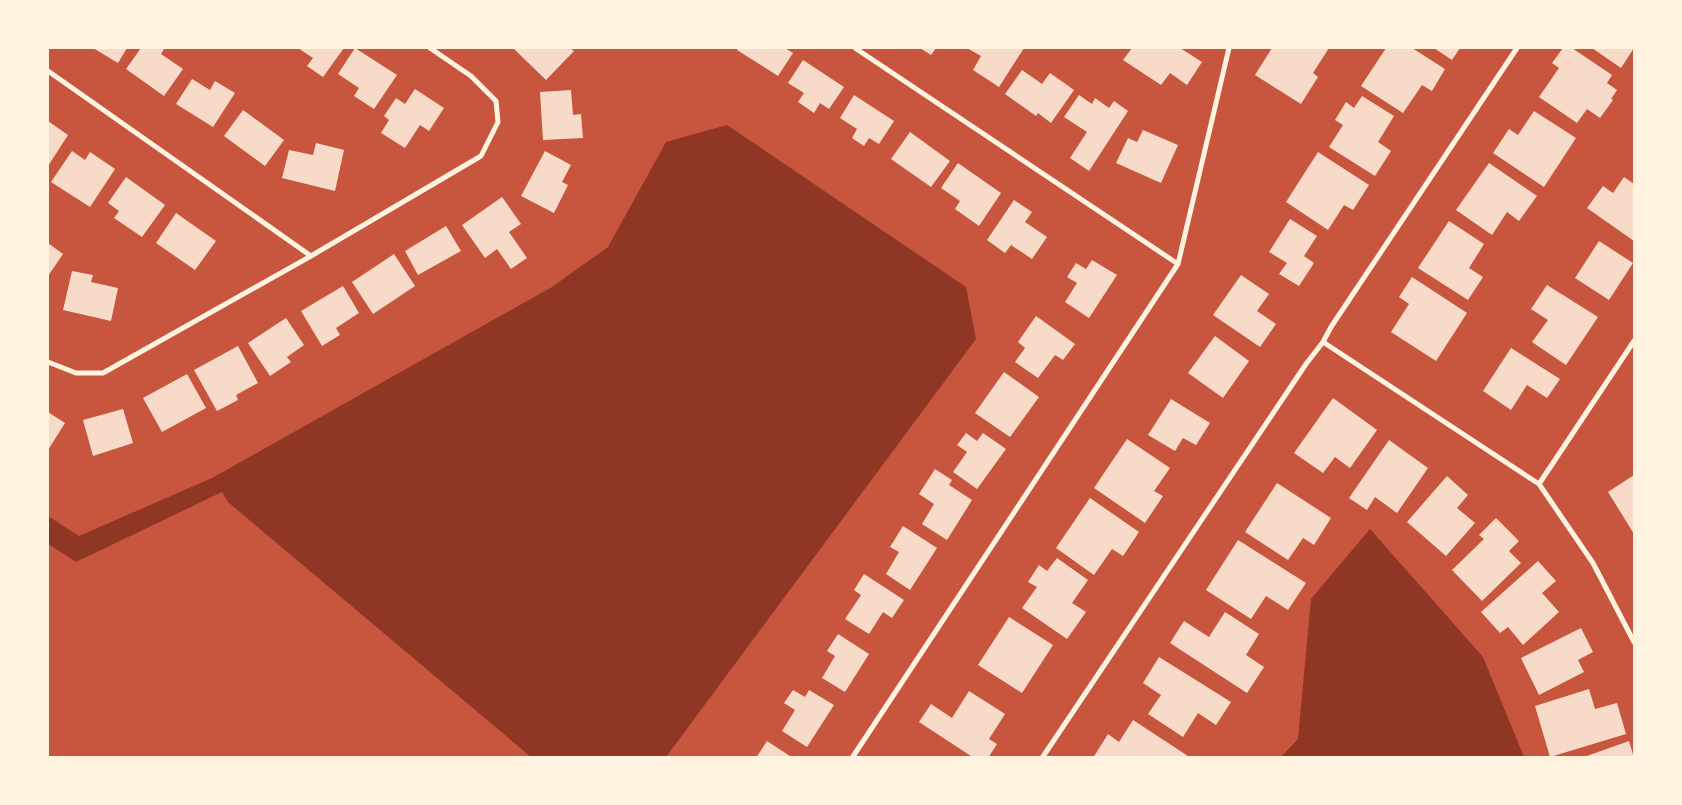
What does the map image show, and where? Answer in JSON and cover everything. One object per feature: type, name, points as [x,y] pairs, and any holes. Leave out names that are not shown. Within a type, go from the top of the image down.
[{"type":"street","points":[[48,362],[76,373],[103,373],[311,256],[481,156],[498,122],[496,101],[471,76],[430,48]]},
{"type":"street","points":[[855,48],[1178,264]]},
{"type":"street","points":[[852,758],[1178,264],[1229,48]]},
{"type":"street","points":[[1042,758],[1295,380],[1323,342],[1331,327],[1517,48]]},
{"type":"street","points":[[48,71],[311,256]]},
{"type":"street","points":[[1539,484],[1634,340]]},
{"type":"street","points":[[1323,342],[1539,484],[1592,563],[1634,642]]},
{"type":"shaded area","points":[[727,125],[966,287],[976,339],[666,757],[531,757],[228,502],[222,492],[76,562],[48,544],[48,516],[79,536],[212,478],[552,287],[608,247],[666,142]]},
{"type":"shaded area","points":[[1370,529],[1483,657],[1524,757],[1281,757],[1298,739],[1311,599]]},
{"type":"building","points":[[93,48],[127,48],[118,63]]},
{"type":"building","points":[[141,48],[163,48],[161,54],[183,69],[164,96],[126,69]]},
{"type":"building","points":[[298,48],[344,48],[323,77],[307,66],[313,58]]},
{"type":"building","points":[[355,48],[397,75],[374,109],[354,96],[359,88],[338,74]]},
{"type":"building","points":[[513,48],[570,48],[574,51],[546,80]]},
{"type":"building","points":[[738,48],[785,48],[793,53],[778,76],[737,50]]},
{"type":"building","points":[[920,48],[936,48],[931,55]]},
{"type":"building","points":[[967,48],[1024,48],[999,87],[973,70],[981,56]]},
{"type":"building","points":[[1132,48],[1180,48],[1202,62],[1187,85],[1170,73],[1161,85],[1123,60]]},
{"type":"building","points":[[1272,48],[1329,48],[1313,73],[1318,77],[1301,104],[1255,75]]},
{"type":"building","points":[[1386,48],[1412,48],[1445,69],[1432,91],[1422,85],[1403,113],[1361,86]]},
{"type":"building","points":[[1434,48],[1460,48],[1452,60]]},
{"type":"building","points":[[1563,48],[1572,48],[1612,75],[1607,83],[1617,90],[1611,99],[1613,100],[1600,118],[1587,109],[1577,123],[1539,97],[1559,68],[1552,63]]},
{"type":"building","points":[[1592,48],[1634,48],[1621,68]]},
{"type":"building","points":[[803,60],[844,87],[829,109],[820,103],[814,113],[798,102],[804,93],[788,83]]},
{"type":"building","points":[[1022,70],[1042,84],[1050,73],[1074,90],[1051,123],[1038,113],[1036,116],[1005,94]]},
{"type":"building","points":[[192,79],[210,90],[215,81],[235,93],[213,127],[176,104]]},
{"type":"building","points":[[415,89],[444,108],[429,131],[420,125],[405,148],[381,133],[389,120],[384,116],[396,98],[405,104]]},
{"type":"building","points":[[571,90],[573,115],[581,114],[583,138],[543,140],[540,92]]},
{"type":"building","points":[[854,95],[894,121],[879,144],[869,138],[864,146],[852,138],[857,129],[840,118]]},
{"type":"building","points":[[1079,95],[1092,104],[1095,98],[1109,108],[1114,101],[1128,111],[1089,171],[1070,158],[1087,132],[1064,117]]},
{"type":"building","points":[[1362,96],[1394,116],[1378,142],[1391,151],[1375,176],[1329,147],[1343,125],[1335,120],[1346,102],[1354,108]]},
{"type":"building","points":[[243,110],[284,140],[265,166],[224,136]]},
{"type":"building","points":[[1534,111],[1576,138],[1544,187],[1493,153],[1509,129],[1518,135]]},
{"type":"building","points":[[48,121],[68,135],[48,166]]},
{"type":"building","points":[[1143,130],[1178,145],[1161,183],[1116,163],[1128,138],[1137,142]]},
{"type":"building","points":[[910,132],[950,161],[931,187],[891,159]]},
{"type":"building","points":[[316,143],[344,150],[335,191],[282,178],[289,150],[313,155]]},
{"type":"building","points":[[72,151],[85,160],[90,152],[115,169],[90,207],[51,182]]},
{"type":"building","points":[[545,151],[571,165],[562,182],[568,185],[554,213],[521,196]]},
{"type":"building","points":[[1318,152],[1369,185],[1353,210],[1344,205],[1328,230],[1286,202]]},
{"type":"building","points":[[958,163],[1001,193],[979,226],[955,209],[960,201],[941,188]]},
{"type":"building","points":[[1489,163],[1537,196],[1519,221],[1507,212],[1492,235],[1456,210]]},
{"type":"building","points":[[126,177],[165,205],[142,237],[114,218],[119,211],[108,203]]},
{"type":"building","points":[[1624,177],[1634,184],[1634,241],[1587,208],[1603,186],[1613,193]]},
{"type":"building","points":[[502,197],[521,224],[509,232],[527,258],[511,269],[497,249],[485,258],[462,225]]},
{"type":"building","points":[[1014,200],[1032,212],[1025,222],[1047,237],[1032,259],[1011,245],[1005,253],[987,240]]},
{"type":"building","points":[[176,213],[216,241],[195,270],[156,243]]},
{"type":"building","points":[[1290,219],[1317,236],[1304,256],[1314,263],[1299,286],[1279,274],[1287,263],[1269,252]]},
{"type":"building","points":[[1449,221],[1484,244],[1469,268],[1483,277],[1468,300],[1418,268]]},
{"type":"building","points":[[446,226],[461,251],[418,275],[405,251]]},
{"type":"building","points":[[1599,241],[1633,263],[1609,300],[1575,278]]},
{"type":"building","points":[[48,243],[63,254],[48,276]]},
{"type":"building","points":[[394,254],[415,286],[373,314],[352,282]]},
{"type":"building","points":[[1092,260],[1117,275],[1089,318],[1065,302],[1077,283],[1067,277],[1076,263],[1086,269]]},
{"type":"building","points":[[72,271],[93,275],[91,282],[118,288],[111,321],[63,310]]},
{"type":"building","points":[[1241,275],[1269,294],[1257,311],[1276,324],[1260,347],[1213,315]]},
{"type":"building","points":[[1412,277],[1467,313],[1436,361],[1391,332],[1409,304],[1399,297]]},
{"type":"building","points":[[1547,285],[1598,317],[1566,365],[1532,342],[1548,320],[1531,309]]},
{"type":"building","points":[[343,286],[359,313],[336,328],[340,335],[322,346],[301,311]]},
{"type":"building","points":[[1036,316],[1075,344],[1063,360],[1055,355],[1038,378],[1015,362],[1025,348],[1018,342]]},
{"type":"building","points":[[286,318],[304,345],[287,357],[291,362],[270,376],[248,343]]},
{"type":"building","points":[[1215,336],[1249,361],[1223,398],[1188,373]]},
{"type":"building","points":[[238,346],[258,383],[236,395],[238,400],[217,411],[194,370]]},
{"type":"building","points":[[1511,348],[1560,379],[1547,398],[1527,385],[1511,410],[1483,391]]},
{"type":"building","points":[[1004,372],[1039,397],[1010,437],[975,413]]},
{"type":"building","points":[[187,374],[206,408],[162,432],[143,398]]},
{"type":"building","points":[[1333,398],[1377,430],[1350,468],[1335,457],[1323,473],[1294,453]]},
{"type":"building","points":[[1171,399],[1210,423],[1196,445],[1183,438],[1175,451],[1148,435]]},
{"type":"building","points":[[123,409],[133,443],[93,456],[83,420]]},
{"type":"building","points":[[48,412],[65,423],[48,450]]},
{"type":"building","points":[[966,433],[977,441],[983,433],[1006,449],[977,489],[953,472],[967,452],[957,445]]},
{"type":"building","points":[[1127,439],[1170,468],[1154,491],[1163,496],[1145,523],[1094,488]]},
{"type":"building","points":[[1389,440],[1428,468],[1397,513],[1375,497],[1367,510],[1349,498]]},
{"type":"building","points":[[935,469],[952,480],[949,485],[972,500],[947,540],[922,524],[934,504],[919,494]]},
{"type":"building","points":[[1634,475],[1634,534],[1608,492]]},
{"type":"building","points":[[1447,476],[1468,495],[1457,508],[1475,523],[1446,556],[1407,522]]},
{"type":"building","points":[[1277,483],[1331,518],[1314,545],[1303,538],[1288,560],[1245,532]]},
{"type":"building","points":[[1090,498],[1139,532],[1123,556],[1112,549],[1094,575],[1056,548]]},
{"type":"building","points":[[1496,518],[1519,541],[1509,551],[1521,563],[1482,601],[1452,570],[1484,539],[1479,535]]},
{"type":"building","points":[[903,526],[937,548],[910,590],[886,574],[899,552],[890,547]]},
{"type":"building","points":[[1238,540],[1306,583],[1288,610],[1266,596],[1251,619],[1206,590]]},
{"type":"building","points":[[1057,558],[1088,580],[1072,603],[1086,612],[1067,639],[1022,608],[1037,587],[1028,582],[1039,565],[1047,571]]},
{"type":"building","points":[[1538,561],[1556,581],[1542,593],[1559,612],[1523,645],[1508,627],[1500,633],[1481,612]]},
{"type":"building","points":[[864,574],[904,600],[892,618],[883,612],[869,634],[845,619],[861,595],[854,590]]},
{"type":"building","points":[[1225,612],[1259,634],[1246,655],[1264,667],[1247,693],[1170,643],[1184,621],[1209,637]]},
{"type":"building","points":[[1009,617],[1053,645],[1022,693],[978,665]]},
{"type":"building","points":[[1581,628],[1593,652],[1578,660],[1584,672],[1539,695],[1521,658]]},
{"type":"building","points":[[838,634],[869,654],[845,692],[822,678],[835,656],[827,651]]},
{"type":"building","points":[[1159,657],[1231,702],[1216,725],[1198,713],[1183,737],[1148,714],[1161,695],[1143,683]]},
{"type":"building","points":[[1589,689],[1595,709],[1617,703],[1626,734],[1550,757],[1535,706]]},
{"type":"building","points":[[793,690],[805,697],[809,690],[834,705],[807,747],[782,731],[795,710],[784,703]]},
{"type":"building","points":[[969,691],[1005,714],[989,739],[997,744],[988,758],[974,758],[919,722],[931,704],[952,718]]},
{"type":"building","points":[[1133,720],[1191,758],[1093,758],[1108,734],[1119,742]]},
{"type":"building","points":[[767,741],[793,758],[756,758]]},
{"type":"building","points":[[1629,741],[1634,758],[1584,758],[1584,757]]}]
